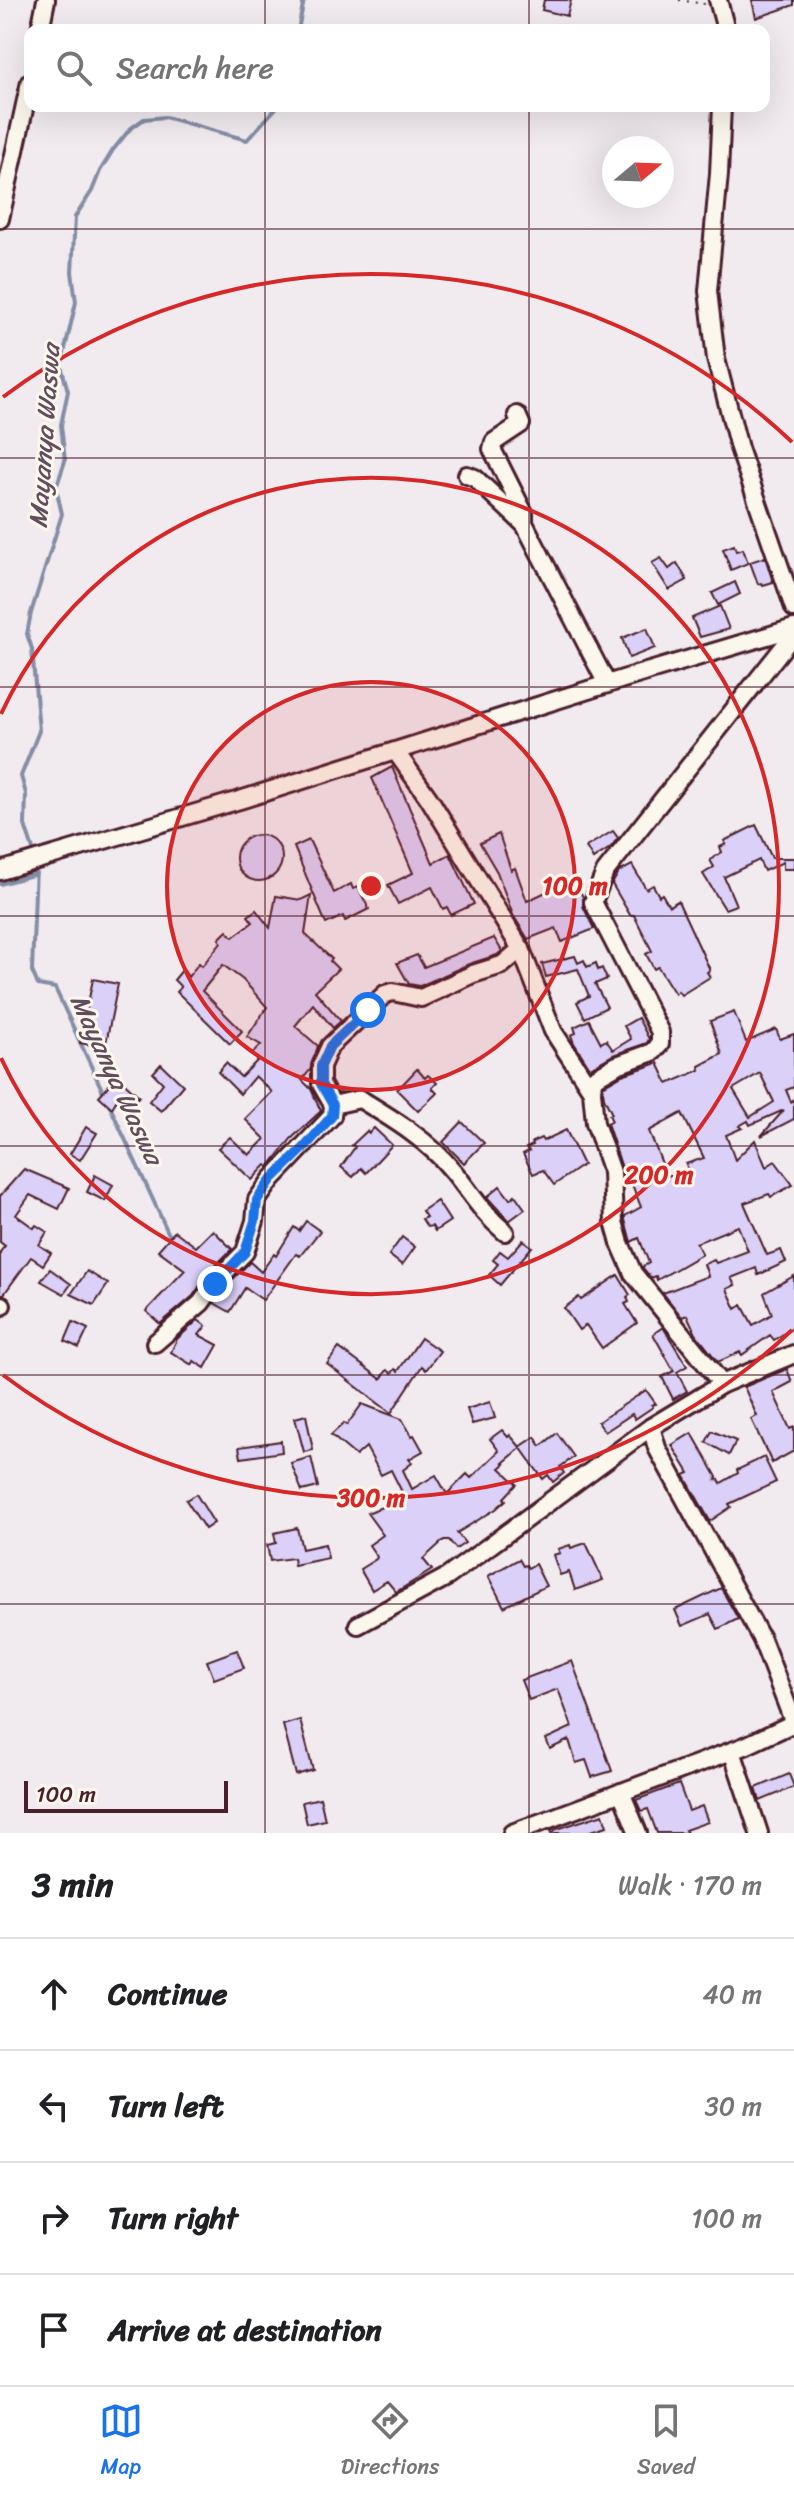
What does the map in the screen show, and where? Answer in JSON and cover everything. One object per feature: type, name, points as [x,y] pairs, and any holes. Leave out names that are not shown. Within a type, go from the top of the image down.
[{"type":"street","points":[[41,24],[46,0]]},
{"type":"street","points":[[718,2],[724,24]]},
{"type":"street","points":[[0,219],[24,109]]},
{"type":"street","points":[[722,112],[708,291],[716,359],[739,448],[794,608]]},
{"type":"street","points":[[517,415],[521,424],[494,442],[492,449],[524,513],[525,525]]},
{"type":"street","points":[[467,475],[475,478],[525,525],[607,684]]},
{"type":"street","points":[[0,871],[396,752],[607,684],[794,631]]},
{"type":"street","points":[[722,1384],[633,1273],[614,1222],[612,1172],[595,1123],[593,1079],[617,1065],[653,1052],[660,1032],[593,902],[605,872],[794,631]]},
{"type":"street","points":[[396,752],[430,800],[521,949],[553,1031],[592,1091]]},
{"type":"street","points":[[155,1343],[201,1303],[219,1278],[245,1252],[255,1221],[257,1200],[272,1179],[332,1116],[333,1105],[321,1084],[321,1066],[330,1046],[385,994],[393,992],[421,998],[473,974],[502,965],[521,949]]},
{"type":"street","points":[[333,1105],[360,1099],[420,1138],[452,1169],[486,1216],[505,1232]]},
{"type":"street","points":[[358,1625],[447,1577],[651,1427],[722,1384],[794,1354]]},
{"type":"street","points":[[512,1833],[732,1751],[794,1723],[762,1640],[657,1448],[651,1427]]},
{"type":"street","points":[[732,1751],[759,1833]]},
{"type":"street","points":[[621,1792],[638,1833]]},
{"type":"path","points":[[679,0],[718,2]]},
{"type":"building","points":[[544,0],[571,0],[567,16],[542,10]]},
{"type":"building","points":[[752,0],[794,0],[794,5],[756,18]]},
{"type":"building","points":[[734,545],[736,551],[743,549],[748,563],[731,570],[723,549]]},
{"type":"building","points":[[765,557],[773,582],[763,585],[758,584],[750,562]]},
{"type":"building","points":[[661,558],[669,569],[677,563],[687,580],[669,590],[652,563]]},
{"type":"building","points":[[735,582],[740,594],[718,605],[712,593]]},
{"type":"building","points":[[720,606],[729,629],[700,637],[692,618]]},
{"type":"building","points":[[647,628],[655,648],[629,658],[622,638]]},
{"type":"building","points":[[392,767],[433,863],[450,854],[474,904],[451,915],[447,907],[443,909],[432,887],[398,904],[388,885],[413,873],[372,778]]},
{"type":"building","points":[[756,825],[772,858],[794,858],[794,869],[783,869],[783,862],[764,871],[759,860],[724,877],[736,905],[725,909],[703,874],[714,867],[710,860],[722,852],[720,847],[726,844],[724,841]]},
{"type":"building","points":[[613,831],[618,838],[610,848],[593,859],[586,847]]},
{"type":"building","points":[[499,834],[511,870],[515,868],[527,901],[573,879],[594,929],[562,942],[556,928],[528,939],[513,915],[497,872],[480,843]]},
{"type":"building","points":[[259,835],[275,842],[282,858],[275,874],[259,881],[243,874],[236,858],[243,842]]},
{"type":"building","points":[[309,840],[334,893],[351,884],[353,889],[358,887],[369,909],[345,921],[343,916],[326,924],[294,847]]},
{"type":"building","points":[[632,865],[646,889],[653,885],[669,906],[678,901],[710,970],[707,972],[710,977],[681,995],[678,991],[675,994],[658,967],[654,969],[646,954],[652,951],[634,915],[630,915],[612,884],[619,872]]},
{"type":"building","points":[[311,895],[305,934],[332,959],[330,961],[338,969],[315,991],[341,1021],[333,1028],[313,1004],[295,1026],[318,1046],[310,1070],[302,1080],[311,1089],[321,1111],[291,1139],[269,1167],[266,1165],[252,1180],[218,1148],[230,1137],[249,1155],[265,1139],[245,1119],[272,1092],[255,1076],[240,1094],[218,1072],[226,1063],[241,1077],[258,1060],[252,1054],[261,1045],[247,1037],[267,1007],[243,980],[223,965],[202,991],[242,1031],[230,1044],[177,992],[181,987],[174,980],[183,969],[188,977],[199,963],[202,966],[221,942],[219,939],[227,931],[233,937],[253,922],[248,916],[256,910],[270,928],[276,896],[301,900]]},
{"type":"building","points":[[494,938],[502,951],[497,955],[420,986],[409,984],[397,963],[417,955],[424,967]]},
{"type":"building","points":[[575,956],[578,963],[584,960],[587,967],[596,963],[607,979],[595,984],[607,1007],[585,1018],[577,1002],[589,996],[578,969],[546,977],[542,964]]},
{"type":"building","points":[[93,979],[118,984],[105,1048],[80,1043]]},
{"type":"building","points":[[734,1012],[746,1042],[776,1029],[780,1039],[794,1034],[794,1087],[786,1090],[791,1102],[794,1099],[794,1119],[761,1136],[784,1110],[750,1125],[748,1121],[739,1126],[742,1128],[726,1135],[735,1160],[755,1140],[766,1167],[775,1161],[793,1185],[771,1197],[769,1194],[744,1203],[767,1255],[781,1250],[786,1262],[758,1275],[756,1268],[731,1278],[735,1285],[727,1289],[736,1309],[742,1305],[753,1325],[772,1314],[764,1293],[794,1276],[794,1327],[774,1340],[770,1335],[742,1355],[740,1352],[718,1362],[696,1334],[687,1315],[682,1317],[663,1293],[708,1276],[704,1264],[714,1260],[716,1263],[748,1251],[738,1226],[696,1243],[702,1254],[657,1280],[656,1276],[651,1278],[642,1267],[649,1263],[639,1238],[631,1242],[625,1220],[625,1216],[641,1207],[629,1177],[623,1179],[607,1123],[612,1121],[609,1115],[612,1114],[603,1091],[603,1086],[622,1075],[658,1063],[668,1084],[700,1070],[699,1066],[722,1054],[710,1021]],"holes":[[[760,1073],[774,1102],[750,1117],[733,1089]],[[682,1113],[704,1158],[686,1164],[688,1170],[667,1176],[649,1131]]]},
{"type":"building","points":[[638,1018],[649,1039],[647,1043],[613,1055],[590,1068],[574,1043],[571,1035],[576,1033],[574,1027],[589,1020],[601,1043],[606,1040],[613,1050],[631,1039],[624,1026]]},
{"type":"building","points":[[161,1064],[183,1085],[161,1111],[149,1101],[163,1083],[153,1073]]},
{"type":"building","points":[[417,1069],[425,1078],[428,1075],[437,1083],[432,1088],[437,1093],[418,1111],[397,1090]]},
{"type":"building","points":[[117,1076],[139,1096],[129,1108],[116,1101],[112,1108],[99,1096]]},
{"type":"building","points":[[462,1122],[484,1143],[464,1163],[443,1142]]},
{"type":"building","points":[[86,1127],[97,1133],[80,1160],[70,1154]]},
{"type":"building","points":[[374,1128],[392,1145],[366,1173],[361,1168],[353,1177],[341,1167],[355,1147],[352,1145]]},
{"type":"building","points":[[566,1130],[583,1165],[554,1185],[543,1170],[533,1174],[523,1154],[529,1151],[526,1148],[533,1145],[532,1142],[541,1138],[543,1141]]},
{"type":"building","points":[[24,1169],[69,1188],[59,1209],[30,1195],[16,1215],[34,1228],[36,1225],[47,1232],[39,1245],[51,1253],[43,1265],[31,1257],[4,1294],[0,1294],[0,1252],[5,1246],[0,1242],[0,1196]]},
{"type":"building","points":[[95,1175],[113,1185],[105,1201],[87,1192]]},
{"type":"building","points":[[500,1186],[510,1199],[515,1195],[525,1209],[509,1221],[487,1197]]},
{"type":"building","points":[[437,1201],[450,1221],[435,1231],[432,1226],[427,1227],[422,1211]]},
{"type":"building","points":[[306,1221],[320,1231],[300,1256],[296,1254],[263,1300],[245,1288],[230,1312],[214,1303],[250,1262],[261,1272],[274,1254],[276,1256],[294,1227],[299,1231]]},
{"type":"building","points":[[213,1230],[232,1249],[210,1271],[193,1296],[160,1324],[146,1311],[185,1270],[158,1250],[175,1231],[196,1247]]},
{"type":"building","points":[[402,1237],[415,1247],[402,1265],[389,1255]]},
{"type":"building","points":[[523,1240],[532,1247],[500,1285],[489,1275],[498,1264],[493,1260],[500,1251],[508,1257]]},
{"type":"building","points":[[50,1269],[71,1284],[64,1294],[41,1281]]},
{"type":"building","points":[[87,1271],[108,1284],[94,1305],[71,1294]]},
{"type":"building","points":[[618,1275],[630,1295],[627,1297],[629,1302],[625,1304],[637,1323],[602,1348],[586,1325],[579,1330],[564,1308]]},
{"type":"building","points":[[198,1320],[206,1326],[199,1335],[218,1345],[205,1368],[194,1361],[192,1365],[171,1352],[177,1339]]},
{"type":"building","points":[[73,1322],[88,1329],[79,1348],[65,1341]]},
{"type":"building","points":[[663,1327],[687,1366],[677,1372],[687,1391],[673,1399],[662,1377],[674,1371],[653,1334]]},
{"type":"building","points":[[421,1338],[440,1351],[426,1370],[422,1366],[391,1413],[327,1364],[339,1348],[381,1379],[387,1370],[392,1373],[395,1369],[398,1371]]},
{"type":"building","points":[[787,1369],[792,1382],[773,1392],[790,1429],[794,1427],[794,1451],[772,1463],[751,1419],[757,1416],[744,1387]]},
{"type":"building","points":[[646,1390],[656,1404],[635,1419],[632,1414],[605,1432],[598,1422]]},
{"type":"building","points":[[490,1402],[495,1418],[472,1424],[467,1409]]},
{"type":"building","points":[[362,1404],[402,1419],[414,1435],[423,1451],[409,1459],[412,1463],[403,1470],[412,1489],[436,1475],[447,1494],[467,1474],[471,1478],[499,1451],[490,1439],[502,1430],[521,1448],[500,1468],[517,1484],[504,1498],[506,1500],[457,1533],[465,1543],[456,1549],[449,1540],[444,1540],[423,1559],[432,1570],[396,1592],[387,1581],[372,1590],[360,1569],[376,1559],[369,1545],[383,1535],[367,1513],[405,1498],[391,1470],[381,1475],[366,1447],[356,1456],[331,1435],[344,1423],[347,1425]]},
{"type":"building","points":[[306,1415],[313,1450],[304,1452],[295,1418]]},
{"type":"building","points":[[712,1431],[736,1441],[729,1455],[706,1442]]},
{"type":"building","points":[[557,1433],[574,1457],[560,1467],[564,1473],[553,1482],[548,1475],[543,1479],[520,1447],[535,1437],[541,1446]]},
{"type":"building","points":[[692,1433],[716,1480],[719,1479],[721,1483],[738,1473],[737,1470],[764,1457],[776,1482],[729,1504],[731,1507],[710,1521],[684,1475],[689,1473],[672,1445]]},
{"type":"building","points":[[281,1441],[282,1452],[241,1458],[239,1447]]},
{"type":"building","points":[[311,1457],[318,1487],[302,1491],[291,1463]]},
{"type":"building","points":[[196,1494],[214,1523],[205,1529],[186,1500]]},
{"type":"building","points":[[297,1528],[302,1549],[325,1544],[328,1558],[294,1565],[293,1558],[270,1561],[267,1545],[276,1543],[274,1533]]},
{"type":"building","points":[[586,1543],[603,1580],[575,1590],[569,1572],[560,1575],[553,1555],[560,1553],[558,1549]]},
{"type":"building","points":[[519,1559],[528,1568],[535,1564],[546,1586],[504,1607],[488,1576]]},
{"type":"building","points":[[721,1588],[738,1619],[718,1629],[710,1614],[682,1626],[675,1610]]},
{"type":"building","points":[[237,1650],[244,1668],[214,1679],[207,1661]]},
{"type":"building","points":[[572,1661],[612,1771],[592,1777],[586,1760],[576,1763],[569,1740],[550,1749],[546,1739],[572,1727],[558,1689],[529,1700],[521,1680]]},
{"type":"building","points":[[300,1720],[313,1770],[296,1775],[283,1725]]},
{"type":"building","points":[[789,1774],[794,1787],[760,1801],[756,1788]]},
{"type":"building","points":[[679,1784],[689,1811],[702,1806],[708,1822],[685,1830],[687,1833],[657,1833],[648,1809],[641,1811],[636,1800]]},
{"type":"building","points":[[320,1798],[325,1820],[307,1824],[302,1802]]},
{"type":"building","points":[[603,1814],[607,1826],[585,1833],[551,1833],[551,1831]]},
{"type":"waterway","name":"Mayanya Waswa","points":[[299,24],[304,0]]},
{"type":"waterway","name":"Mayanya Waswa","points":[[35,856],[25,825],[26,794],[21,776],[39,731],[32,649],[27,634],[62,514],[56,488],[65,461],[61,425],[68,391],[61,366],[76,302],[72,272],[75,217],[113,150],[130,129],[144,119],[165,117],[247,140],[273,112]]},
{"type":"waterway","name":"Mayanya Waswa","points":[[36,865],[32,971],[38,985],[55,988],[104,1094]]},
{"type":"waterway","name":"Mayanya Waswa","points":[[0,884],[36,874]]},
{"type":"waterway","name":"Mayanya Waswa","points":[[108,1102],[171,1239]]},
{"type":"route","points":[[215,1284],[245,1252],[255,1221],[257,1200],[272,1179],[332,1116],[333,1105],[321,1084],[321,1066],[330,1046],[368,1010]]}]
